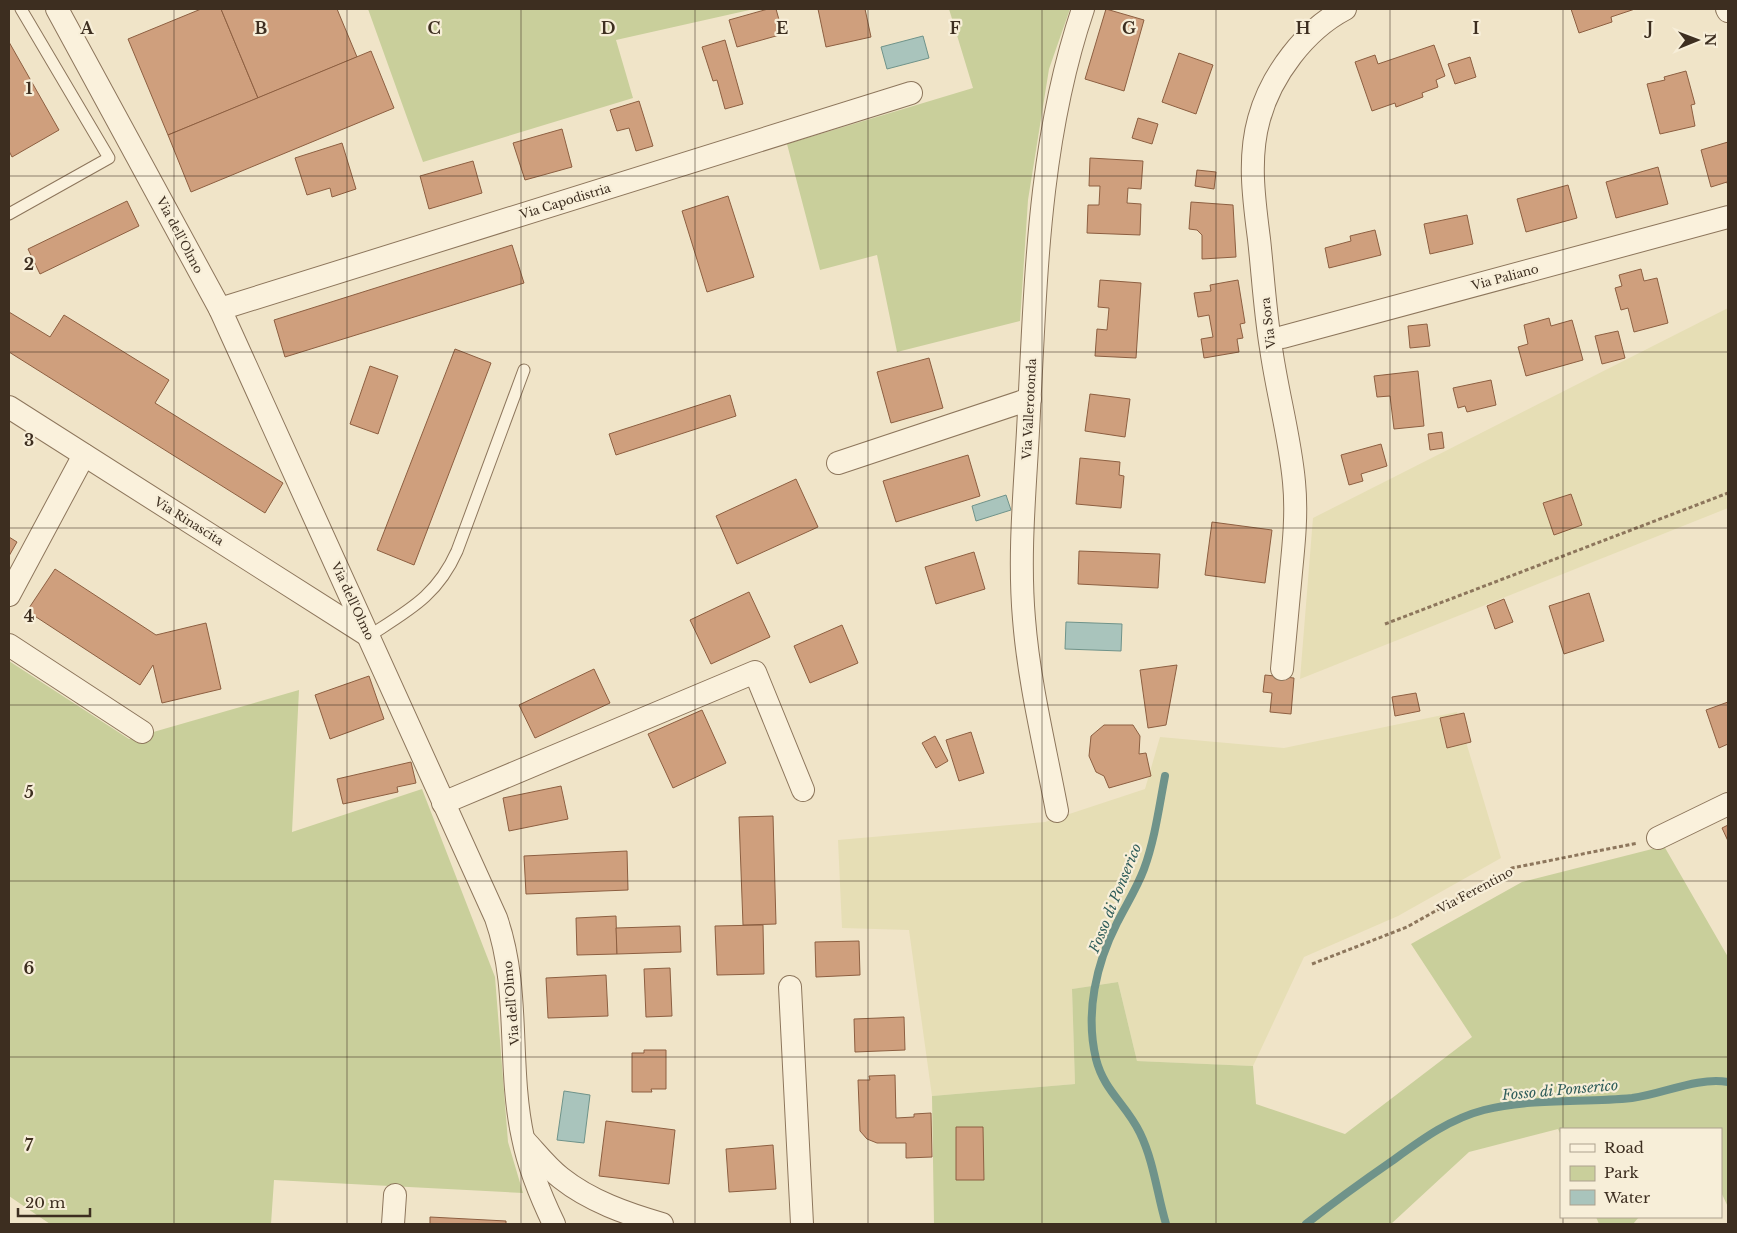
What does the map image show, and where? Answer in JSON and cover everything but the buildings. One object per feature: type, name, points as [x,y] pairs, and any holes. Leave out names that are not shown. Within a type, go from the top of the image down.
[{"type":"street","name":"Via dell'Olmo","points":[[57,9],[220,309],[496,918],[505,948],[510,976],[517,1091],[522,1137],[537,1185],[554,1224]]},
{"type":"street","name":"Via Vallerotonda","points":[[1058,811],[1033,688],[1024,618],[1023,545],[1037,266],[1045,174],[1063,77],[1083,9]]},
{"type":"street","name":"Via Sora","points":[[1282,670],[1294,537],[1295,495],[1290,454],[1271,348],[1255,203],[1254,160],[1259,119],[1267,97],[1279,75],[1314,31],[1327,19],[1345,9]]},
{"type":"street","name":"Via Capodistria","points":[[220,309],[911,93]]},
{"type":"street","name":"Via Paliano","points":[[1283,337],[1728,217]]},
{"type":"street","points":[[838,463],[1030,399]]},
{"type":"street","name":"Via Rinascita","points":[[9,407],[369,636]]},
{"type":"street","points":[[9,595],[84,455]]},
{"type":"street","points":[[9,645],[142,732]]},
{"type":"street","points":[[443,803],[755,672],[803,790]]},
{"type":"street","points":[[1658,838],[1728,804]]},
{"type":"street","points":[[790,986],[802,1224]]},
{"type":"street","points":[[522,1137],[560,1178],[582,1192],[617,1209],[662,1224]]},
{"type":"street","points":[[393,1224],[395,1195]]},
{"type":"lane","points":[[9,214],[109,158],[21,9]]},
{"type":"lane","points":[[369,636],[422,600],[447,571],[457,551],[524,370]]},
{"type":"path","points":[[1385,624],[1728,493]]},
{"type":"path","name":"Via Ferentino","points":[[1312,964],[1407,927],[1512,868],[1658,838]]},
{"type":"shaded area","points":[[1728,308],[1728,508],[1300,679],[1313,518]]},
{"type":"shaded area","points":[[1457,712],[1501,858],[1398,916],[1304,957],[1253,1066],[1137,1061],[1118,982],[1072,989],[1075,1084],[932,1096],[909,930],[842,928],[838,840],[1045,822],[1145,789],[1160,737],[1284,748]]},
{"type":"green space","points":[[368,9],[754,9],[616,40],[633,98],[423,162]]},
{"type":"green space","points":[[949,9],[1070,9],[1049,69],[1028,200],[1020,321],[897,352],[877,255],[820,270],[787,144],[973,88]]},
{"type":"green space","points":[[9,661],[129,739],[299,690],[292,832],[422,789],[495,977],[508,1142],[523,1193],[274,1180],[271,1224],[50,1224],[9,1196]]},
{"type":"green space","points":[[1664,846],[1728,957],[1728,1207],[1722,1194],[1722,1128],[1560,1128],[1560,1133],[1558,1129],[1469,1152],[1391,1224],[934,1224],[932,1096],[1075,1084],[1072,989],[1118,982],[1137,1061],[1253,1066],[1256,1104],[1345,1134],[1472,1037],[1411,944],[1522,882]]},
{"type":"green space","points":[[1596,1218],[1638,1218],[1633,1224],[1599,1224]]},
{"type":"water","points":[[923,36],[929,58],[887,69],[881,47]]},
{"type":"water","points":[[1006,495],[1011,510],[976,521],[972,506]]},
{"type":"water","points":[[1066,622],[1122,624],[1121,651],[1065,649]]},
{"type":"water","points":[[564,1091],[590,1095],[584,1143],[557,1140]]},
{"type":"waterway","name":"Fosso di Ponserico","points":[[1165,776],[1148,858],[1103,955],[1094,989],[1092,1024],[1093,1042],[1100,1070],[1104,1080],[1134,1123],[1145,1144],[1166,1224]]},
{"type":"waterway","name":"Fosso di Ponserico","points":[[1306,1224],[1425,1138],[1471,1114],[1502,1106],[1539,1102],[1632,1098],[1692,1084],[1716,1081],[1728,1082]]}]
